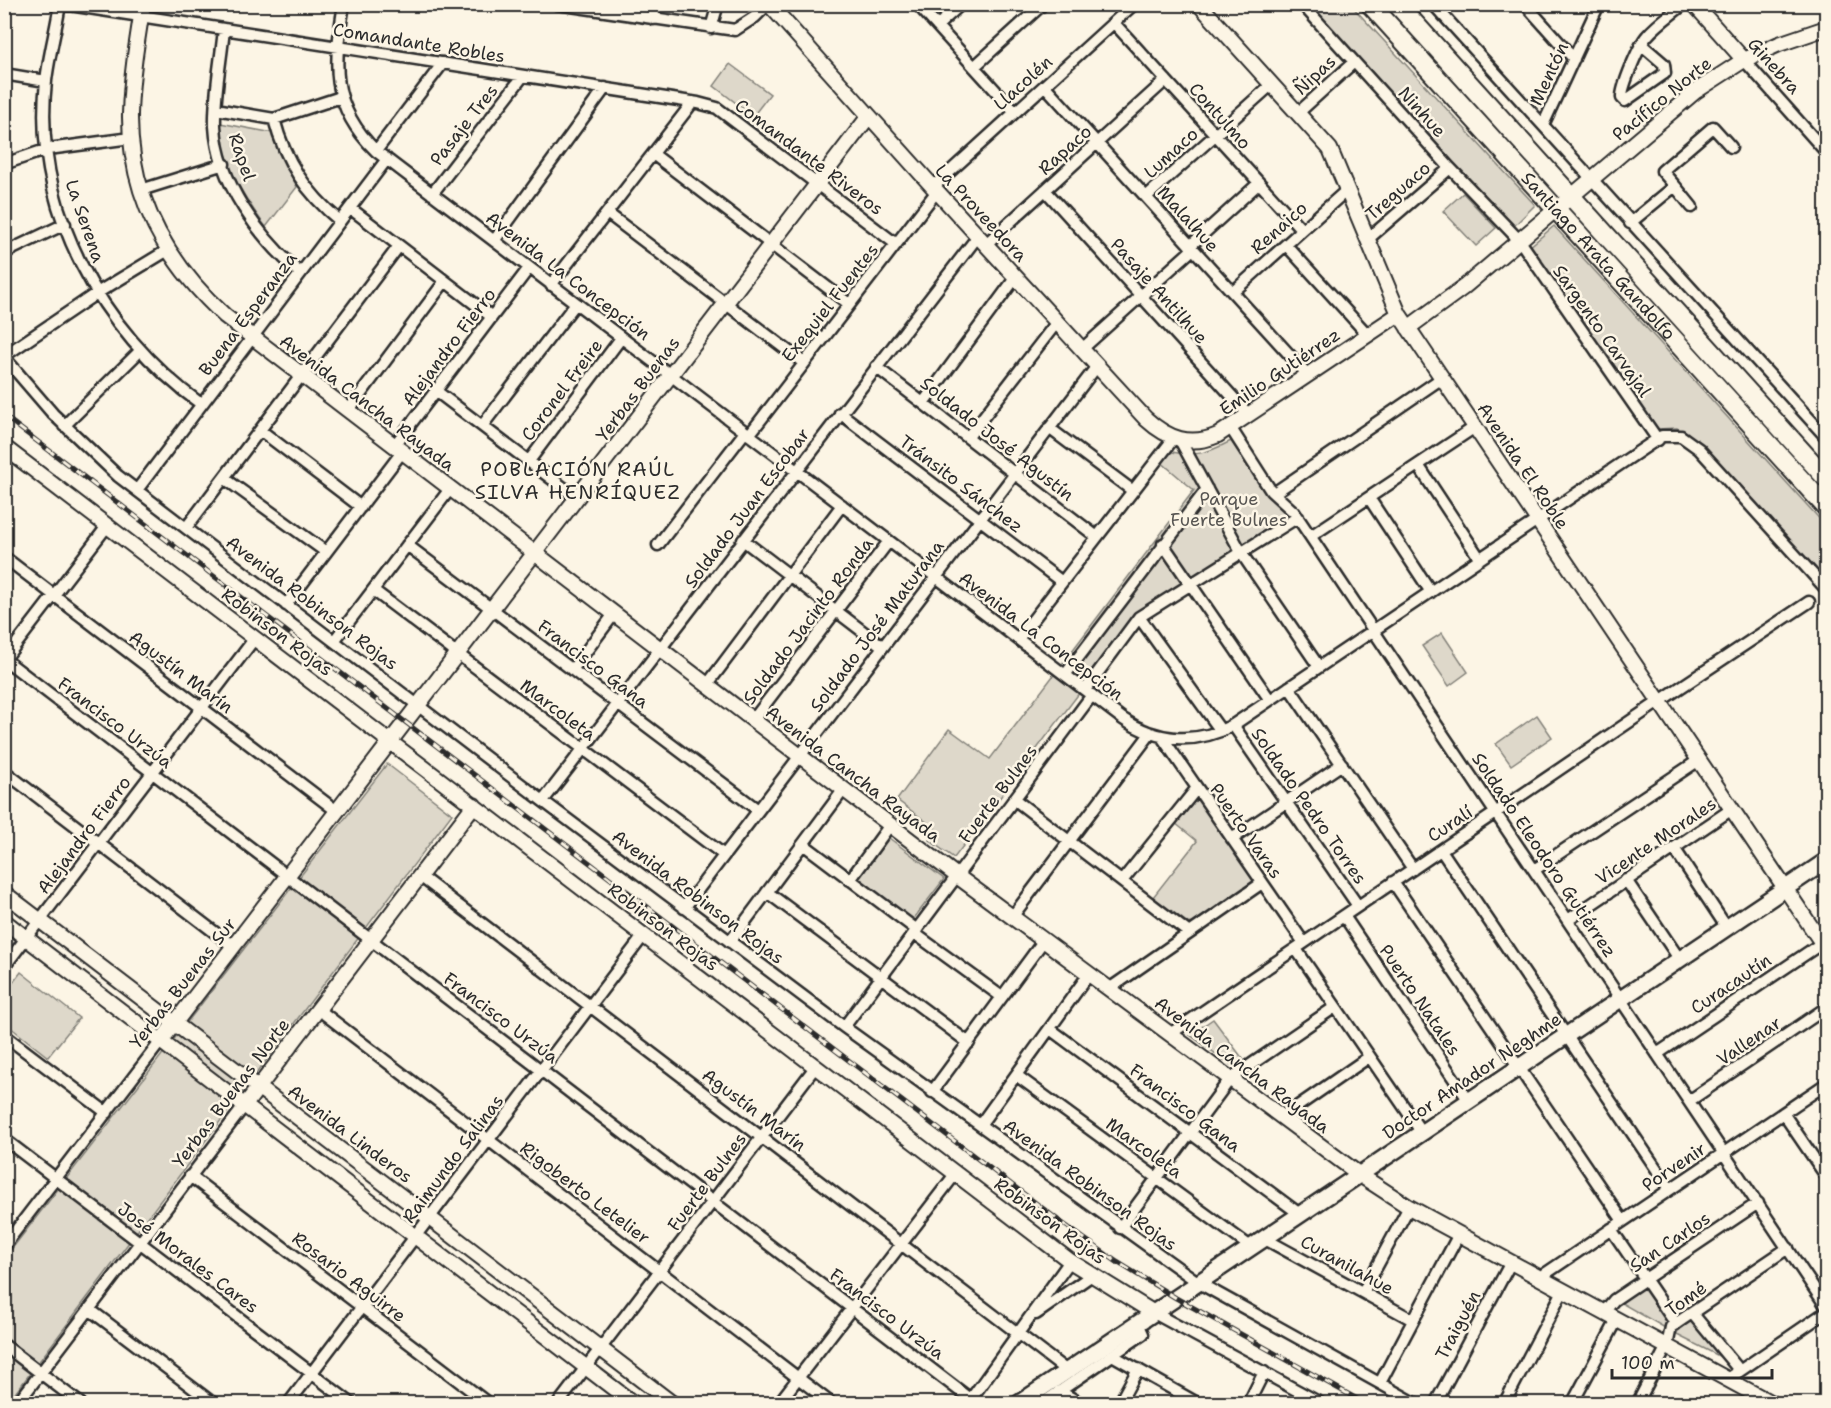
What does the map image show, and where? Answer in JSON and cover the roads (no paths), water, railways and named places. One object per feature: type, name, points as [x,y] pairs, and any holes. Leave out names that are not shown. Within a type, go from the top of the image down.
[{"type":"main road","name":"Santiago Arata Gandolfo","points":[[1370,4],[1827,507]]},
{"type":"main road","name":"Santiago Arata Gandolfo","points":[[1397,4],[1827,478]]},
{"type":"main road","name":"Doctor Amador Neghme","points":[[1018,1404],[1827,861]]},
{"type":"street","name":"Comandante Robles","points":[[62,4],[142,10],[224,29],[696,102]]},
{"type":"street","name":"La Serena","points":[[62,4],[46,81],[45,115],[54,187],[65,224],[79,260],[117,324],[169,380],[201,404]]},
{"type":"street","name":"Avenida La Concepción","points":[[344,4],[336,67],[341,97],[357,130],[376,151],[1088,693],[1123,719],[1150,734],[1186,739],[1221,731],[1233,725],[1658,440]]},
{"type":"street","points":[[557,4],[596,7],[653,19],[735,30],[755,17],[768,4]]},
{"type":"street","points":[[653,19],[655,4]]},
{"type":"street","points":[[711,28],[718,4]]},
{"type":"street","name":"La Proveedora","points":[[768,4],[1153,426],[1177,439]]},
{"type":"street","points":[[917,4],[1015,112]]},
{"type":"street","points":[[937,26],[961,4]]},
{"type":"street","points":[[974,67],[1043,4]]},
{"type":"street","name":"Llacolén","points":[[935,189],[1015,112],[1134,4]]},
{"type":"street","name":"Avenida El Roble","points":[[1199,4],[1330,149],[1399,314],[1825,946]]},
{"type":"street","name":"Ninhue","points":[[1302,4],[1450,168],[1520,241]]},
{"type":"street","points":[[1433,4],[1630,224],[1827,437]]},
{"type":"street","points":[[1525,4],[1574,59]]},
{"type":"street","name":"Mentón","points":[[1543,125],[1599,4]]},
{"type":"street","points":[[1642,45],[1664,64],[1665,73],[1625,101],[1621,97],[1622,88],[1646,36],[1684,4]]},
{"type":"street","name":"Ginebra","points":[[1694,4],[1827,152]]},
{"type":"street","name":"Avenida Cancha Rayada","points":[[142,10],[131,85],[131,138],[141,190],[153,224],[184,273],[202,294],[252,338],[957,876],[1360,1175],[1408,1207],[1773,1404]]},
{"type":"street","name":"Contulmo","points":[[1114,23],[1302,230]]},
{"type":"street","name":"Pacífico Norte","points":[[1592,179],[1696,91],[1744,60],[1779,44],[1827,28]]},
{"type":"street","name":"Rapel","points":[[224,29],[216,109],[216,138],[224,164],[251,219],[274,248],[300,273]]},
{"type":"street","name":"Ñipas","points":[[1298,113],[1354,62]]},
{"type":"street","points":[[376,151],[443,63]]},
{"type":"street","points":[[4,74],[46,81]]},
{"type":"street","name":"Pasaje Tres","points":[[432,194],[523,76]]},
{"type":"street","name":"Rapaco","points":[[982,240],[1045,190],[1166,80]]},
{"type":"street","name":"Lumaco","points":[[1146,197],[1271,85]]},
{"type":"street","name":"Malalhue","points":[[1045,86],[1308,375]]},
{"type":"street","points":[[494,241],[605,88]]},
{"type":"street","points":[[216,109],[273,119],[341,97]]},
{"type":"street","points":[[551,285],[696,102]]},
{"type":"street","name":"Comandante Riveros","points":[[696,102],[717,108],[896,244]]},
{"type":"street","name":"Yerbas Buenas","points":[[392,742],[870,116]]},
{"type":"street","points":[[273,119],[282,146],[295,172],[315,199],[340,221]]},
{"type":"street","points":[[1692,207],[1662,171],[1713,127],[1731,147]]},
{"type":"street","points":[[4,164],[48,149],[131,138]]},
{"type":"street","points":[[653,154],[849,304]]},
{"type":"street","name":"Buena Esperanza","points":[[136,490],[387,159]]},
{"type":"street","points":[[141,190],[224,164]]},
{"type":"street","name":"Treguaco","points":[[1368,239],[1450,168]]},
{"type":"street","points":[[1408,328],[1464,287],[1592,179]]},
{"type":"street","points":[[1082,349],[1259,183]]},
{"type":"street","points":[[1630,224],[1675,186]]},
{"type":"street","name":"Exequiel Fuentes","points":[[658,545],[804,363],[896,244],[935,189]]},
{"type":"street","name":"Renaico","points":[[1233,292],[1348,189]]},
{"type":"street","name":"Pasaje Antilhue","points":[[1045,190],[1249,415]]},
{"type":"street","points":[[350,208],[492,317]]},
{"type":"street","points":[[607,213],[804,363]]},
{"type":"street","points":[[4,253],[65,224]]},
{"type":"street","name":"Soldado Juan Escobar","points":[[543,801],[840,413],[982,240]]},
{"type":"street","name":"Sargento Carvajal","points":[[1520,241],[1658,440]]},
{"type":"street","points":[[1286,245],[1368,335]]},
{"type":"street","points":[[186,528],[399,246]]},
{"type":"street","points":[[4,356],[97,293],[168,250]]},
{"type":"street","name":"Alejandro Fierro","points":[[286,605],[361,507],[436,391],[529,268]]},
{"type":"street","points":[[923,403],[1016,277]]},
{"type":"street","points":[[348,411],[445,281]]},
{"type":"street","points":[[482,426],[576,303]]},
{"type":"street","name":"Emilio Gutiérrez","points":[[1177,439],[1202,440],[1230,428],[1399,314]]},
{"type":"street","points":[[968,437],[1057,322]]},
{"type":"street","name":"Coronel Freire","points":[[529,461],[621,338]]},
{"type":"street","points":[[64,426],[140,351]]},
{"type":"street","name":"Avenida Robinson Rojas","points":[[4,356],[64,426],[136,490],[684,908],[844,1027],[1199,1283],[1417,1404]]},
{"type":"street","name":"Soldado José Maturana","points":[[684,908],[1097,366]]},
{"type":"street","name":"Soldado José Agustín","points":[[876,367],[1097,537]]},
{"type":"street","points":[[1274,493],[1442,378]]},
{"type":"street","points":[[436,391],[578,498]]},
{"type":"street","name":"Tránsito Sánchez","points":[[840,413],[1062,582]]},
{"type":"street","points":[[1311,536],[1475,427]]},
{"type":"street","points":[[1049,428],[1133,491]]},
{"type":"street","name":"Soldado Eleodoro Gutiérrez","points":[[1230,428],[1274,493],[1291,507],[1311,536],[1827,1306]]},
{"type":"street","points":[[260,430],[361,507]]},
{"type":"street","points":[[1658,440],[1662,436],[1681,436],[1699,449],[1827,589]]},
{"type":"street","points":[[1018,639],[1133,491],[1177,439],[1242,554],[1319,667]]},
{"type":"street","name":"Robinson Rojas","points":[[4,447],[1070,1261],[1154,1313],[1322,1404]]},
{"type":"street","points":[[1418,465],[1480,559]]},
{"type":"street","points":[[224,478],[326,552]]},
{"type":"street","points":[[334,641],[450,489]]},
{"type":"street","points":[[1065,675],[1207,489]]},
{"type":"street","points":[[1369,498],[1431,592]]},
{"type":"street","points":[[707,685],[842,505]]},
{"type":"street","points":[[1221,731],[1139,617],[1298,517]]},
{"type":"street","points":[[5,660],[108,525]]},
{"type":"street","points":[[743,540],[882,646]]},
{"type":"street","name":"Soldado Jacinto Ronda","points":[[753,720],[889,541]]},
{"type":"street","name":"Soldado Pedro Torres","points":[[1163,544],[1270,700]]},
{"type":"street","name":"Francisco Gana","points":[[407,545],[758,810]]},
{"type":"street","name":"Agustín Marín","points":[[4,557],[338,812]]},
{"type":"street","name":"Marcoleta","points":[[373,590],[724,855]]},
{"type":"street","name":"Curalí","points":[[1170,1034],[1659,701],[1809,602]]},
{"type":"street","points":[[572,670],[614,614]]},
{"type":"street","name":"Fuerte Bulnes","points":[[844,1027],[1014,799],[1139,617]]},
{"type":"street","name":"Alejandro Fierro","points":[[4,967],[255,638]]},
{"type":"street","name":"Francisco Urzúa","points":[[5,660],[974,1401]]},
{"type":"street","points":[[1289,687],[1413,869]]},
{"type":"street","name":"Soldado Pedro Torres","points":[[1233,725],[1359,906]]},
{"type":"street","points":[[1012,916],[1150,734]]},
{"type":"street","name":"Puerto Varas","points":[[1162,737],[1262,883],[1335,1007],[1422,1133]]},
{"type":"street","name":"Yerbas Buenas Sur","points":[[5,1245],[392,742]]},
{"type":"street","points":[[1534,870],[1700,760]]},
{"type":"street","points":[[1232,839],[1342,764]]},
{"type":"street","points":[[4,771],[234,947]]},
{"type":"street","points":[[1122,881],[1197,788]]},
{"type":"street","points":[[730,942],[844,789]]},
{"type":"street","points":[[1014,799],[1190,933]]},
{"type":"street","name":"Yerbas Buenas Norte","points":[[17,1404],[474,805]]},
{"type":"street","name":"Vicente Morales","points":[[1568,920],[1732,809]]},
{"type":"street","points":[[850,880],[890,825]]},
{"type":"street","points":[[803,844],[1002,997]]},
{"type":"street","points":[[1674,848],[1727,928]]},
{"type":"street","points":[[1441,850],[1670,1189]]},
{"type":"street","name":"Agustín Marín","points":[[420,876],[1067,1371]]},
{"type":"street","points":[[1626,880],[1680,960]]},
{"type":"street","points":[[1393,882],[1623,1221]]},
{"type":"street","points":[[1109,988],[1262,883]]},
{"type":"street","points":[[767,892],[969,1043]]},
{"type":"street","name":"Avenida Linderos","points":[[4,893],[673,1404]]},
{"type":"street","name":"Puerto Natales","points":[[1344,916],[1469,1101]]},
{"type":"street","points":[[4,921],[634,1404]]},
{"type":"street","name":"Raimundo Salinas","points":[[288,1404],[644,935]]},
{"type":"street","points":[[932,1092],[1044,940]]},
{"type":"street","name":"Curacautín","points":[[1657,1054],[1825,946]]},
{"type":"street","points":[[980,1125],[1089,974]]},
{"type":"street","points":[[1120,1228],[1230,1079],[1335,1007]]},
{"type":"street","name":"Vallenar","points":[[1689,1101],[1827,1008]]},
{"type":"street","name":"Rigoberto Letelier","points":[[318,1009],[832,1404]]},
{"type":"street","name":"Francisco Gana","points":[[1050,1029],[1301,1215]]},
{"type":"street","points":[[4,1035],[107,1113]]},
{"type":"street","points":[[1282,1117],[1369,1057]]},
{"type":"street","name":"Fuerte Bulnes","points":[[558,1404],[816,1066]]},
{"type":"street","name":"Marcoleta","points":[[1016,1075],[1157,1178],[1258,1243]]},
{"type":"street","name":"Porvenir","points":[[1539,1278],[1827,1084]]},
{"type":"street","points":[[1783,1113],[1827,1176]]},
{"type":"street","name":"José Morales Cares","points":[[4,1139],[352,1404]]},
{"type":"street","points":[[778,1404],[956,1173]]},
{"type":"street","name":"Rosario Aguirre","points":[[190,1176],[489,1404]]},
{"type":"street","name":"San Carlos","points":[[1604,1312],[1614,1300],[1758,1203]]},
{"type":"street","points":[[1363,1293],[1408,1207]]},
{"type":"street","points":[[1611,1229],[1676,1324]]},
{"type":"street","points":[[1380,1383],[1459,1234]]},
{"type":"street","name":"Curanilahue","points":[[1258,1243],[1363,1293],[1413,1320]]},
{"type":"street","name":"Tomé","points":[[1637,1404],[1667,1346],[1671,1328],[1788,1248]]},
{"type":"street","points":[[974,1401],[1018,1332],[1070,1261]]},
{"type":"street","name":"Traiguén","points":[[1435,1404],[1511,1262]]},
{"type":"street","points":[[1028,1319],[1092,1275]]},
{"type":"street","points":[[1504,1404],[1563,1291]]},
{"type":"street","points":[[89,1309],[214,1404]]},
{"type":"street","points":[[1728,1379],[1827,1312]]},
{"type":"street","points":[[1692,1313],[1740,1371]]},
{"type":"street","points":[[1572,1404],[1617,1320]]},
{"type":"street","points":[[1041,1404],[1143,1334],[1138,1323]]},
{"type":"street","points":[[4,1345],[81,1404]]},
{"type":"street","points":[[1112,1355],[1199,1404]]},
{"type":"street","points":[[1119,1404],[1138,1369]]},
{"type":"street","points":[[1248,1404],[1264,1372]]},
{"type":"street","points":[[1059,1391],[1082,1404]]},
{"type":"railway","points":[[4,416],[1058,1220],[1117,1262],[1176,1298],[1366,1404]]},
{"type":"district","name":"POBLACIÓN RAÚL SILVA HENRÍQUEZ","points":[[578,480]]},
{"type":"park label","name":"Parque Fuerte Bulnes","points":[[1229,509]]}]
